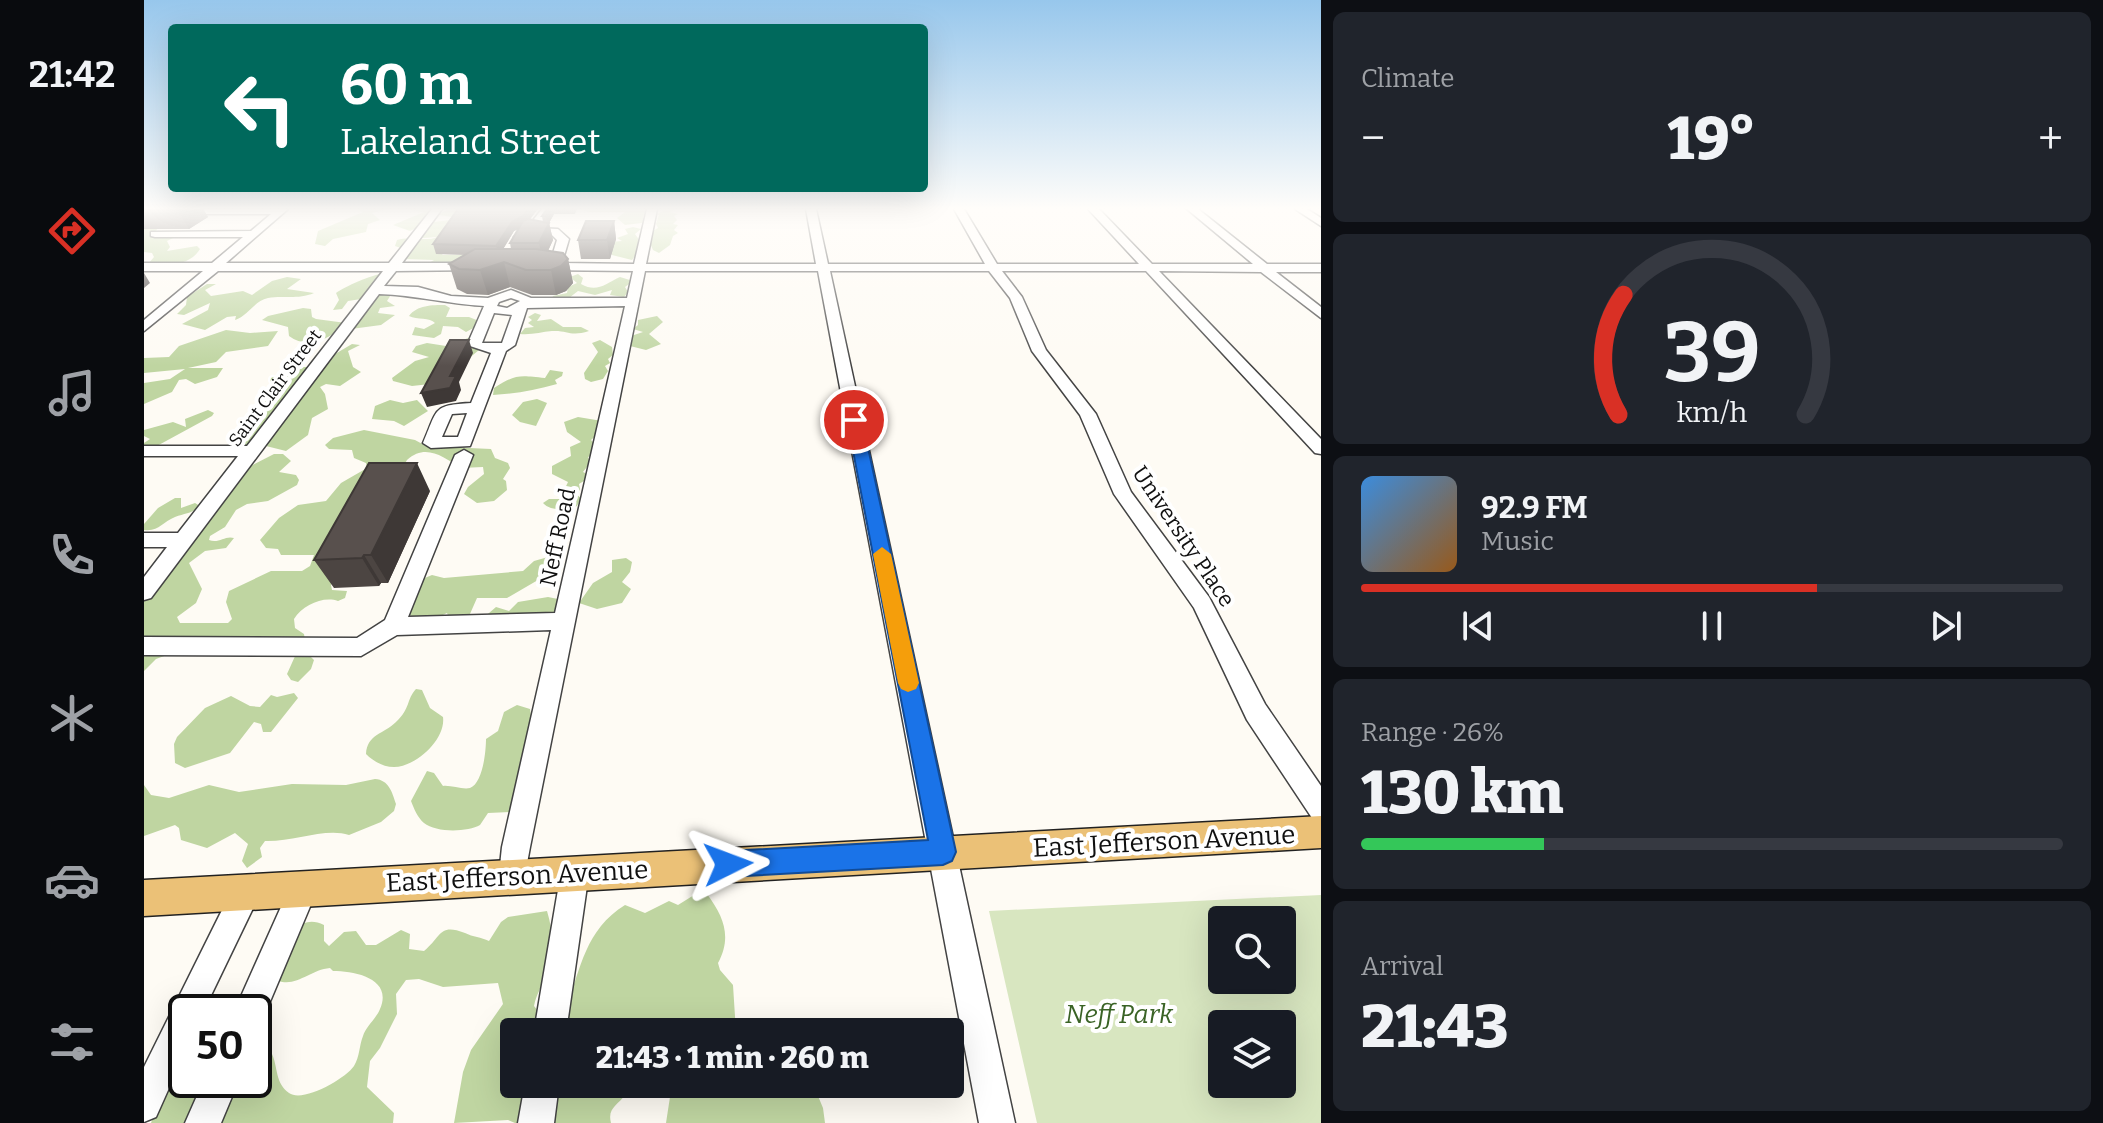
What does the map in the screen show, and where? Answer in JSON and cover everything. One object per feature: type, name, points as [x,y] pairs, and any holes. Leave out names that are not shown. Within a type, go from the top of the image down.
[{"type":"main road","name":"East Jefferson Avenue","points":[[144,898],[1321,832]]},
{"type":"street","points":[[144,327],[221,261]]},
{"type":"street","name":"Saint Clair Street","points":[[144,592],[396,261]]},
{"type":"street","points":[[555,267],[557,261]]},
{"type":"street","name":"Neff Road","points":[[513,875],[640,261]]},
{"type":"street","points":[[822,261],[997,1123]]},
{"type":"street","name":"University Place","points":[[989,261],[1016,297],[1039,351],[1088,414],[1123,494],[1202,603],[1256,712],[1321,809]]},
{"type":"street","points":[[1143,261],[1321,449]]},
{"type":"street","points":[[1257,261],[1321,314]]},
{"type":"street","points":[[144,267],[485,267]]},
{"type":"street","points":[[528,267],[1321,268]]},
{"type":"street","points":[[375,290],[418,291],[450,300],[490,305],[511,294],[522,296],[524,305],[508,345],[500,348],[474,345],[490,305]]},
{"type":"street","points":[[524,305],[632,302]]},
{"type":"street","points":[[477,408],[446,409],[431,443],[464,442],[500,348]]},
{"type":"street","points":[[144,451],[251,451]]},
{"type":"street","points":[[393,626],[464,455]]},
{"type":"street","points":[[144,540],[184,540]]},
{"type":"street","points":[[144,646],[361,647],[393,626],[564,621]]},
{"type":"street","points":[[552,1018],[575,872]]},
{"type":"street","points":[[258,994],[303,890]]},
{"type":"street","points":[[195,994],[245,894]]},
{"type":"street","points":[[144,1105],[168,1052]]},
{"type":"street","points":[[203,1123],[214,1098]]},
{"type":"street","points":[[536,1123],[540,1098]]},
{"type":"green space","points":[[150,261],[185,261],[171,264],[148,264]]},
{"type":"green space","points":[[432,261],[458,261],[443,266],[427,264]]},
{"type":"green space","points":[[382,274],[361,299],[348,301],[342,309],[333,310],[339,300],[336,293]]},
{"type":"green space","points":[[578,274],[583,278],[581,284],[592,288],[620,277],[633,281],[625,287],[628,292],[624,297],[610,295],[612,290],[595,295],[578,291],[569,298],[577,307],[549,306],[553,296],[567,293],[568,287],[577,283],[570,277]]},
{"type":"green space","points":[[287,277],[301,279],[287,289],[314,293],[263,300],[240,318],[227,317],[205,330],[182,324],[208,310],[210,303],[184,315],[177,314],[186,305],[187,297],[207,284],[216,284],[205,290],[211,296],[243,291],[252,295],[272,281]]},
{"type":"green space","points":[[380,292],[392,293],[387,301],[395,306],[380,308],[378,313],[395,315],[381,325],[351,329]]},
{"type":"green space","points":[[445,305],[450,308],[446,317],[469,317],[479,321],[479,325],[466,332],[458,327],[443,326],[441,334],[434,338],[412,335],[415,327],[424,329],[435,323],[409,316],[412,312],[425,306]]},
{"type":"green space","points":[[303,308],[311,309],[312,317],[316,319],[346,323],[326,338],[304,342],[289,336],[288,327],[262,320]]},
{"type":"green space","points":[[535,313],[541,315],[537,321],[551,319],[563,327],[581,327],[589,331],[520,334],[525,328],[534,327],[528,323],[532,320],[528,317]]},
{"type":"green space","points":[[657,316],[663,322],[649,334],[661,344],[646,350],[626,345],[631,336],[643,332],[633,329],[638,325],[638,320]]},
{"type":"green space","points":[[226,330],[250,333],[278,331],[268,346],[226,352],[216,362],[188,368],[223,368],[217,377],[195,384],[186,379],[179,380],[172,392],[144,404],[144,383],[170,379],[185,369],[144,373],[144,358],[169,357],[179,346]]},
{"type":"green space","points":[[474,336],[481,340],[479,350],[439,383],[412,386],[393,381],[392,378],[415,361],[429,357],[412,352],[416,346],[427,343],[446,346]]},
{"type":"green space","points":[[600,340],[612,347],[613,355],[605,366],[608,371],[603,379],[591,382],[585,379],[584,373],[598,352],[592,343]]},
{"type":"green space","points":[[352,344],[360,345],[348,351],[353,367],[361,372],[340,386],[326,384],[320,387],[328,409],[312,418],[308,435],[286,451],[266,446],[272,438],[270,436],[246,447],[232,443],[243,433],[257,408],[268,397],[271,378],[292,367],[313,367]]},
{"type":"green space","points":[[550,370],[563,372],[555,380],[557,384],[493,395],[494,388],[508,380],[523,376],[545,378]]},
{"type":"green space","points":[[537,399],[547,403],[536,426],[520,422],[512,415],[523,402]]},
{"type":"green space","points":[[390,400],[403,403],[417,400],[428,411],[404,426],[394,421],[372,419],[375,406]]},
{"type":"green space","points":[[208,410],[214,413],[212,416],[144,453],[144,443],[150,439],[144,436],[144,430],[173,422],[186,427],[185,419]]},
{"type":"green space","points":[[578,417],[602,421],[600,432],[591,440],[595,444],[596,454],[588,457],[590,463],[583,472],[587,474],[587,479],[579,484],[577,495],[581,498],[577,506],[550,508],[543,503],[549,499],[560,499],[568,482],[552,474],[552,466],[571,456],[570,447],[581,442],[567,432],[564,422]]},
{"type":"green space","points":[[364,430],[415,440],[426,446],[491,449],[495,458],[508,463],[510,468],[503,479],[507,490],[494,501],[477,503],[464,494],[484,474],[483,467],[461,468],[428,452],[407,460],[331,585],[332,590],[347,591],[345,598],[314,603],[294,619],[295,628],[304,634],[307,653],[314,660],[311,669],[298,682],[291,680],[287,674],[296,654],[167,655],[156,659],[144,671],[144,595],[211,519],[237,473],[274,454],[283,454],[291,461],[279,472],[296,475],[299,480],[297,485],[268,501],[247,504],[236,510],[225,527],[210,536],[209,540],[213,541],[234,538],[226,548],[205,551],[189,563],[202,589],[196,603],[177,617],[180,623],[228,623],[232,619],[226,602],[229,591],[271,571],[302,571],[310,566],[314,555],[281,555],[278,549],[266,548],[260,540],[279,518],[298,505],[326,501],[341,483],[367,468],[366,463],[354,458],[352,450],[329,449],[325,445],[333,438]]},
{"type":"green space","points":[[181,498],[181,508],[195,503],[200,506],[157,528],[144,530],[144,524],[158,508]]},
{"type":"green space","points":[[555,555],[562,557],[562,563],[554,569],[542,570],[538,580],[507,598],[477,598],[466,623],[449,618],[447,613],[424,622],[409,614],[420,580],[432,575],[444,578],[523,571],[534,561]]},
{"type":"green space","points":[[626,558],[632,562],[630,572],[622,582],[631,589],[622,603],[597,609],[579,603],[593,583],[612,572],[612,560]]},
{"type":"green space","points":[[548,597],[558,599],[554,613],[482,619],[496,607],[509,611],[518,602]]},
{"type":"green space","points":[[416,689],[422,690],[430,708],[443,717],[440,734],[420,757],[403,766],[378,763],[366,754],[369,742],[401,717]]},
{"type":"green space","points":[[294,693],[298,698],[271,732],[263,732],[261,724],[254,722],[230,753],[185,768],[175,763],[174,744],[177,737],[205,708],[231,696],[250,706],[260,707],[271,695],[277,697]]},
{"type":"green space","points":[[517,705],[530,709],[532,723],[511,812],[488,813],[480,825],[460,830],[436,829],[424,823],[411,801],[427,771],[434,773],[443,786],[470,788],[478,780],[483,766],[486,739],[498,731],[504,712]]},
{"type":"green space","points":[[375,779],[387,784],[396,804],[394,811],[381,822],[349,835],[330,833],[265,841],[260,848],[262,857],[247,868],[242,861],[248,844],[235,833],[207,848],[181,840],[179,828],[175,825],[144,836],[144,785],[151,795],[169,798],[209,785],[239,792],[292,784],[346,785]]},
{"type":"green space","points":[[707,894],[722,919],[725,944],[718,963],[733,985],[735,1018],[500,1018],[500,1098],[622,1098],[612,1110],[611,1123],[515,1123],[508,1120],[454,1123],[463,1072],[471,1050],[503,1004],[498,983],[443,987],[419,979],[406,980],[396,994],[397,1014],[370,1061],[367,1087],[394,1113],[393,1123],[151,1123],[157,1104],[168,1091],[168,1098],[272,1098],[272,1054],[281,1085],[295,1095],[323,1088],[354,1066],[364,1032],[380,1009],[383,999],[381,990],[361,975],[330,968],[293,981],[278,981],[269,976],[288,937],[304,923],[324,925],[324,941],[329,946],[344,932],[356,931],[366,945],[376,945],[401,930],[410,934],[409,949],[424,951],[445,930],[457,930],[489,941],[508,917],[547,911],[552,951],[534,1006],[538,1011],[566,1008],[593,938],[601,926],[625,905],[645,913],[669,901],[678,905],[694,895]]},
{"type":"green space","name":"Neff Park","points":[[1321,895],[1321,1123],[1037,1123],[989,911]]},
{"type":"green space","points":[[670,1098],[819,1098],[825,1123],[666,1123]]},
{"type":"building","points":[[453,261],[566,261],[551,270],[526,270],[504,262],[480,270],[459,269],[449,264]]},
{"type":"building","points":[[450,340],[469,340],[450,376],[456,376],[450,388],[421,393]]},
{"type":"building","points":[[369,463],[417,463],[371,555],[314,560]]},
{"type":"slow traffic","points":[[882,554],[908,683]]},
{"type":"route","points":[[728,864],[943,852],[854,420]]}]
